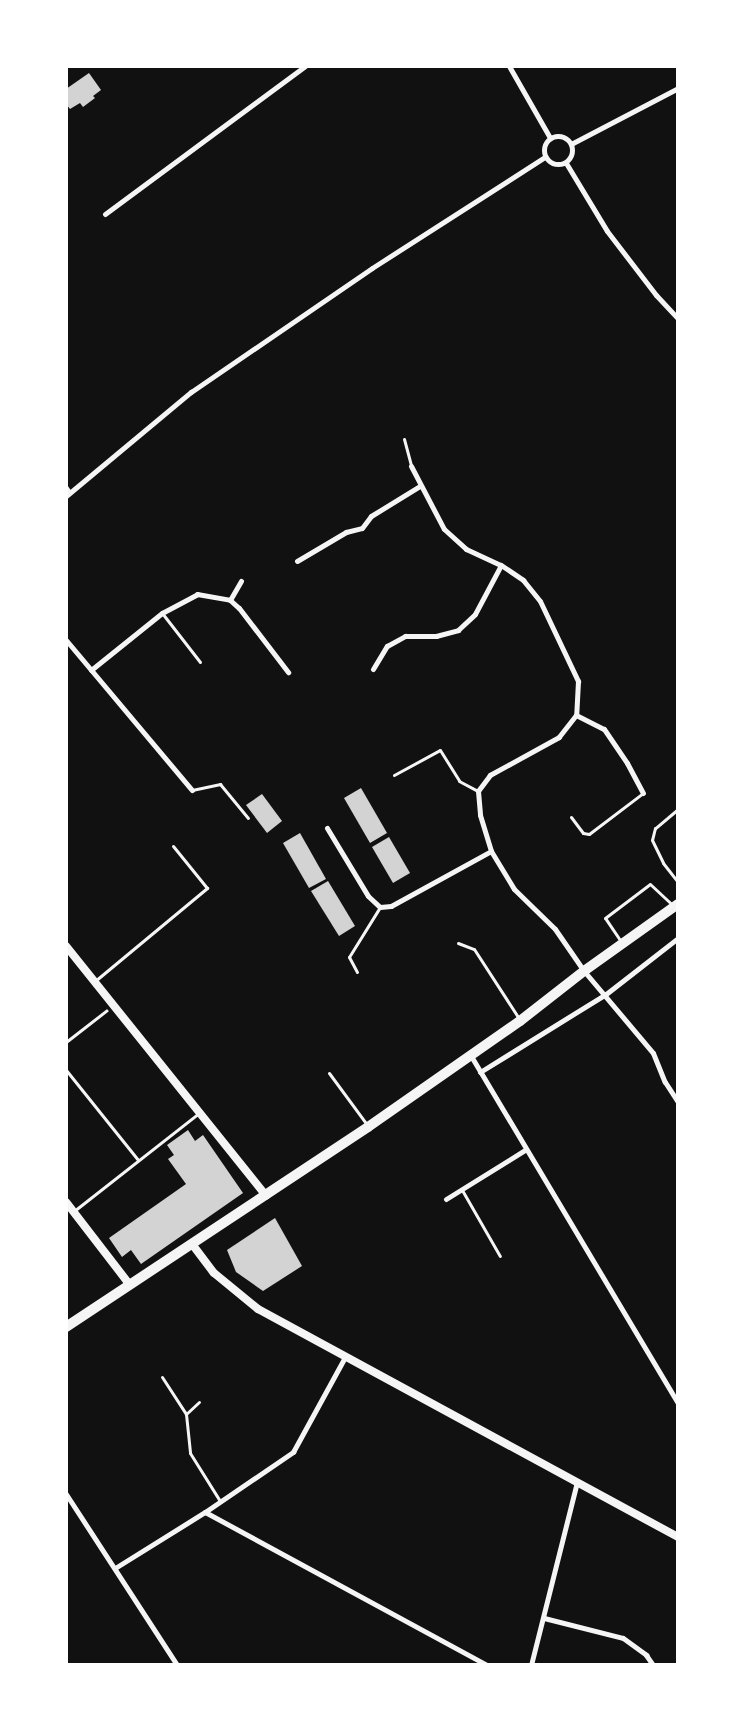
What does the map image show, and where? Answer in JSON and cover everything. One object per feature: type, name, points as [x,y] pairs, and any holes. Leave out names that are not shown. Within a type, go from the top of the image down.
[{"type":"main road","points":[[66,1327],[368,1127],[520,1020],[584,970],[676,905]]},
{"type":"street","points":[[290,66],[294,74]]},
{"type":"street","points":[[105,214],[305,66]]},
{"type":"street","points":[[509,66],[550,138]]},
{"type":"street","points":[[571,144],[678,88]]},
{"type":"street","points":[[560,136],[571,144],[572,154],[566,163],[556,165],[545,157],[544,147],[550,138],[560,136]]},
{"type":"street","points":[[68,494],[191,392],[372,268],[545,157]]},
{"type":"street","points":[[566,163],[607,230],[656,295],[678,319]]},
{"type":"street","points":[[411,466],[444,529],[466,549],[501,565],[523,580],[540,601],[578,681],[576,715],[559,737],[490,775],[478,791],[480,815],[491,851],[514,889],[555,929],[584,970],[606,994],[653,1053],[665,1082],[678,1102]]},
{"type":"street","points":[[297,561],[346,532],[362,528],[371,516],[420,486]]},
{"type":"street","points":[[373,669],[387,646],[405,636],[436,636],[458,630],[475,614],[501,565]]},
{"type":"street","points":[[230,600],[241,581]]},
{"type":"street","points":[[91,670],[162,613],[197,594],[230,600],[239,608],[288,672]]},
{"type":"street","points":[[66,640],[192,790]]},
{"type":"street","points":[[576,715],[604,729],[642,793]]},
{"type":"street","points":[[327,828],[368,896],[380,907],[392,906],[491,851]]},
{"type":"street","points":[[480,1072],[606,994],[678,938]]},
{"type":"street","points":[[66,946],[266,1196]]},
{"type":"street","points":[[471,1055],[678,1403]]},
{"type":"street","points":[[446,1199],[526,1150]]},
{"type":"street","points":[[66,1202],[130,1285]]},
{"type":"street","points":[[192,1244],[214,1273],[258,1309],[678,1537]]},
{"type":"street","points":[[115,1568],[205,1512],[294,1452],[346,1357]]},
{"type":"street","points":[[531,1665],[577,1482]]},
{"type":"street","points":[[66,1494],[177,1665]]},
{"type":"street","points":[[205,1512],[487,1665]]},
{"type":"street","points":[[544,1618],[623,1638],[646,1655],[653,1665]]},
{"type":"lane","points":[[404,439],[411,466]]},
{"type":"lane","points":[[66,486],[68,494]]},
{"type":"lane","points":[[162,613],[200,662]]},
{"type":"lane","points":[[394,775],[440,750],[459,782],[478,791]]},
{"type":"lane","points":[[192,790],[220,784],[248,818]]},
{"type":"lane","points":[[570,817],[583,833],[589,834],[642,793]]},
{"type":"lane","points":[[678,809],[655,828],[652,840],[654,848],[678,882]]},
{"type":"lane","points":[[95,982],[208,888],[173,846]]},
{"type":"lane","points":[[623,944],[605,918],[650,884],[676,905]]},
{"type":"lane","points":[[357,972],[349,957],[380,907]]},
{"type":"lane","points":[[458,943],[474,949],[520,1020]]},
{"type":"lane","points":[[66,1070],[138,1160]]},
{"type":"lane","points":[[329,1072],[368,1127]]},
{"type":"lane","points":[[73,1212],[199,1112]]},
{"type":"lane","points":[[462,1189],[500,1256]]},
{"type":"lane","points":[[162,1377],[186,1414],[190,1453],[220,1502]]},
{"type":"lane","points":[[186,1414],[199,1402]]},
{"type":"path","points":[[66,1042],[106,1011]]},
{"type":"building","points":[[89,73],[101,90],[93,96],[95,98],[83,107],[80,103],[70,109],[66,104],[66,89]]},
{"type":"building","points":[[361,788],[387,833],[370,843],[344,798]]},
{"type":"building","points":[[262,794],[282,821],[267,833],[246,805]]},
{"type":"building","points":[[300,833],[326,879],[309,888],[283,843]]},
{"type":"building","points":[[389,837],[410,873],[393,883],[372,847]]},
{"type":"building","points":[[328,881],[355,926],[339,936],[311,891]]},
{"type":"building","points":[[188,1130],[195,1141],[203,1135],[243,1193],[141,1264],[131,1250],[122,1257],[109,1238],[186,1184],[168,1159],[174,1155],[167,1145]]},
{"type":"building","points":[[275,1218],[302,1266],[263,1291],[236,1272],[227,1250]]}]
